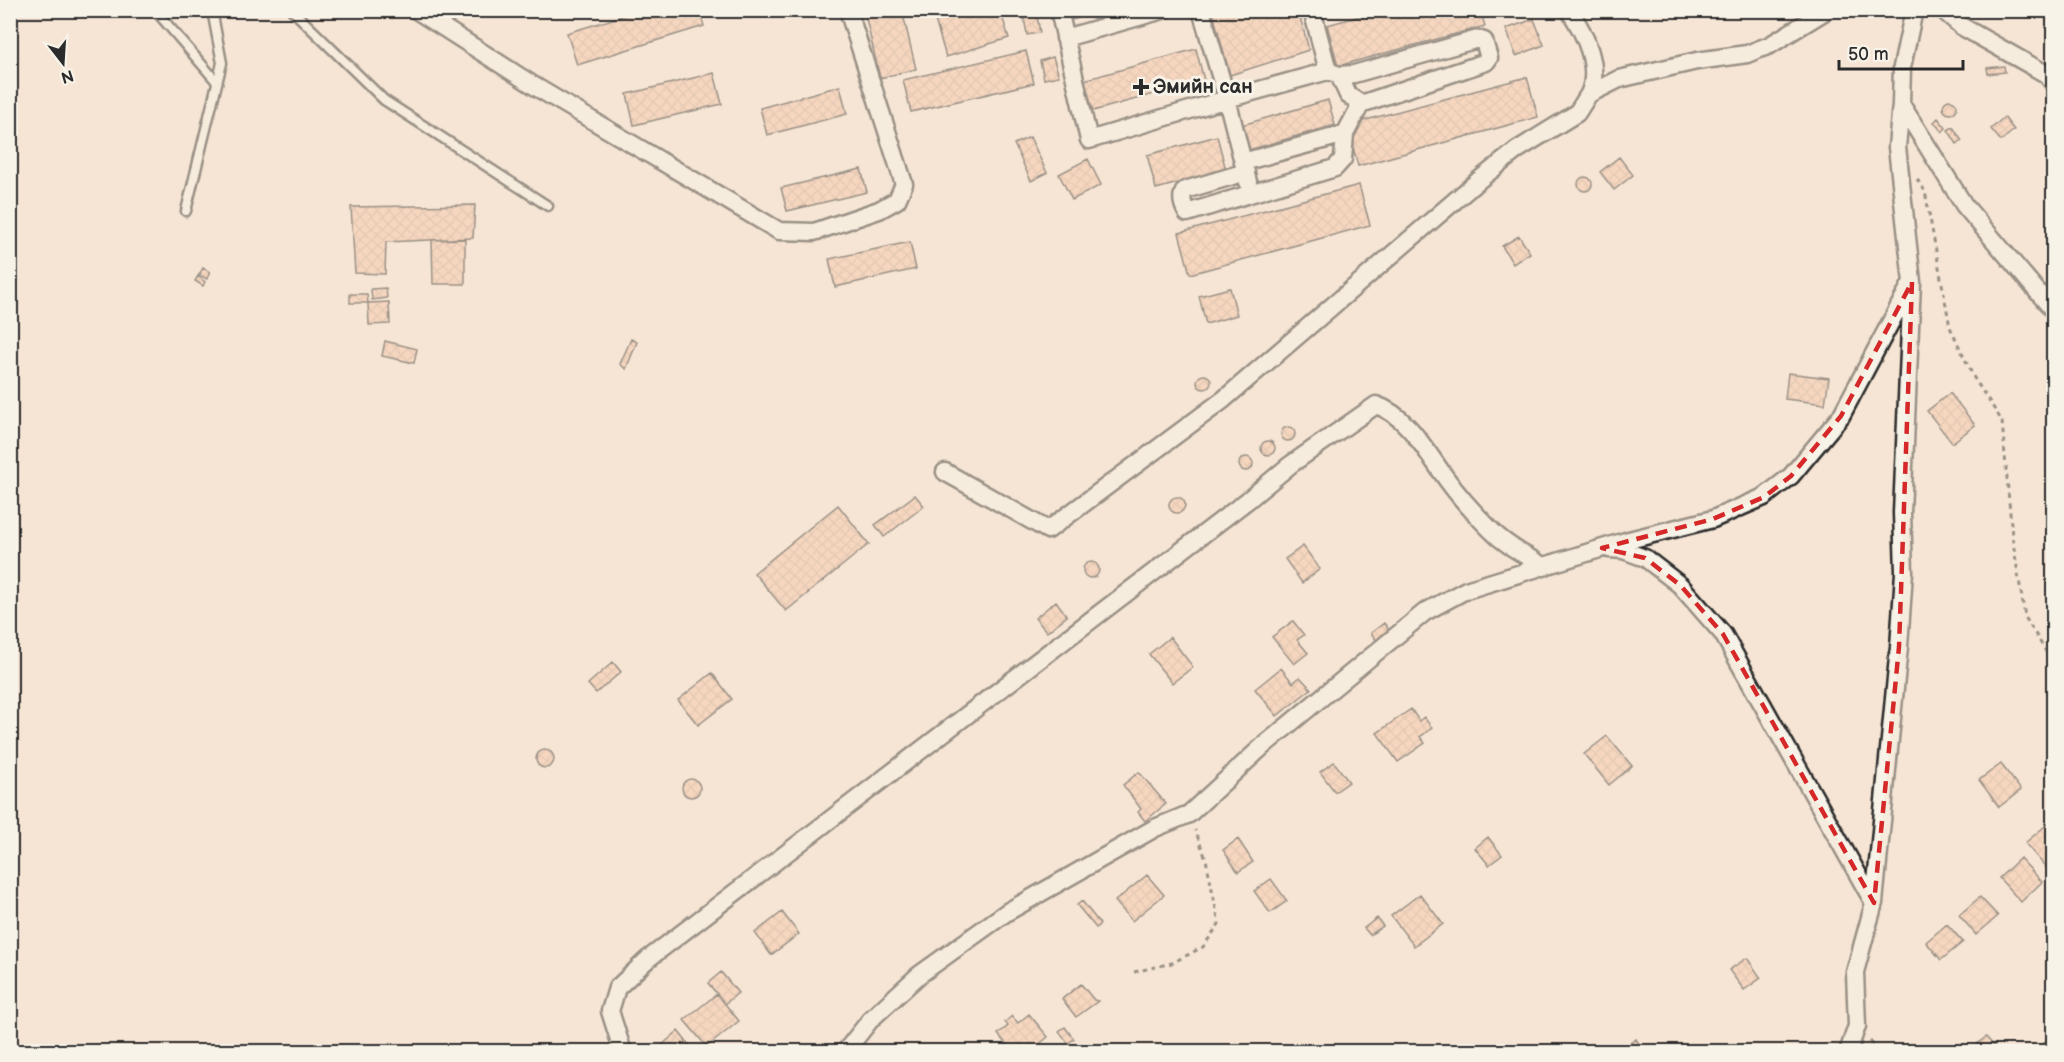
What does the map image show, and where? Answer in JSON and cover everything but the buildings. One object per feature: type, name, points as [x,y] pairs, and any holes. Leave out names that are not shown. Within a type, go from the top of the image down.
[{"type":"street","points":[[416,10],[536,87],[779,231],[814,232],[879,210],[897,200],[904,184],[848,10]]},
{"type":"street","points":[[1059,10],[1089,140],[1227,99],[1334,73],[1354,74],[1478,39],[1484,41],[1489,58],[1486,62],[1361,104],[1345,135],[1343,159],[1335,168],[1187,213],[1183,206],[1185,190],[1245,167],[1345,135]]},
{"type":"street","points":[[1065,38],[1162,10]]},
{"type":"street","points":[[1202,10],[1251,193]]},
{"type":"street","points":[[1312,10],[1334,73],[1348,95],[1361,104]]},
{"type":"street","points":[[945,472],[1048,530],[1223,400],[1517,150],[1577,113],[1595,82],[1591,55],[1583,33],[1569,10]]},
{"type":"street","points":[[1589,94],[1619,78],[1697,61],[1747,54],[1770,45],[1827,10]]},
{"type":"street","points":[[1848,1052],[1857,1026],[1856,972],[1874,903],[1904,572],[1902,513],[1911,282],[1897,147],[1902,67],[1914,10]]},
{"type":"street","points":[[1943,10],[1961,26],[2046,74],[2054,84]]},
{"type":"street","points":[[1901,104],[1964,206],[2054,311]]},
{"type":"street","points":[[845,1052],[871,1019],[919,975],[1007,912],[1155,828],[1189,814],[1263,746],[1425,612],[1466,590],[1602,548],[1713,519],[1764,497],[1791,476],[1841,416],[1911,282]]},
{"type":"street","points":[[623,1052],[610,1011],[617,988],[648,959],[1248,500],[1290,465],[1376,405],[1389,410],[1418,439],[1449,483],[1494,533],[1512,548],[1544,567]]},
{"type":"street","points":[[1602,548],[1623,550],[1645,558],[1680,585],[1723,634],[1874,903]]},
{"type":"lane","points":[[154,10],[217,82]]},
{"type":"lane","points":[[186,211],[222,63],[212,10]]},
{"type":"lane","points":[[292,10],[384,100],[548,206]]},
{"type":"path","points":[[1914,173],[1925,191],[1950,327],[1974,378],[2002,421],[2012,536],[2025,617],[2054,664]]},
{"type":"path","points":[[1134,972],[1172,963],[1203,947],[1219,924],[1206,859],[1189,814]]},
{"type":"highlighted area","points":[[1912,282],[1899,647],[1874,903],[1723,634],[1680,585],[1645,558],[1602,548],[1713,519],[1764,497],[1791,476],[1841,416]]},
{"type":"place","name":"Эмийн сан","points":[[1141,87]]}]
